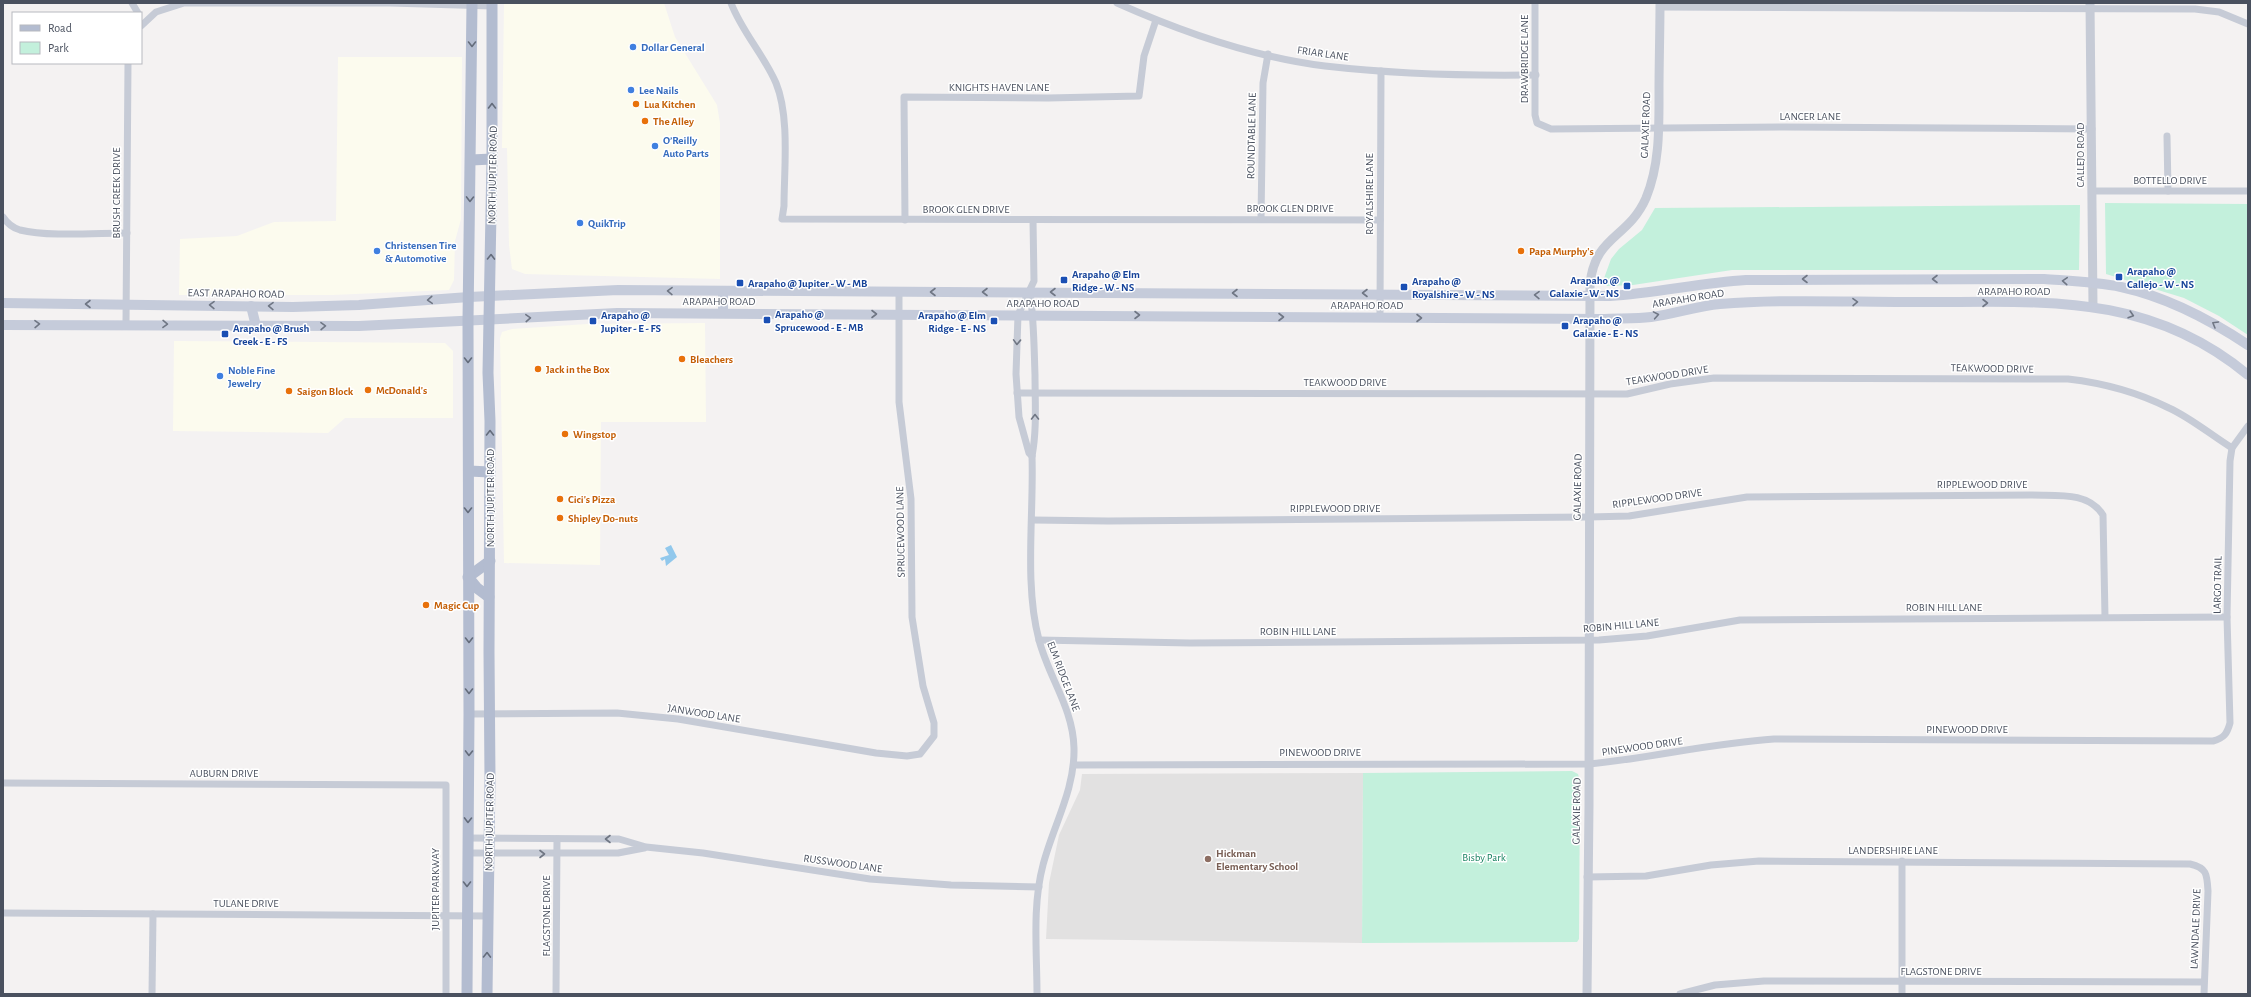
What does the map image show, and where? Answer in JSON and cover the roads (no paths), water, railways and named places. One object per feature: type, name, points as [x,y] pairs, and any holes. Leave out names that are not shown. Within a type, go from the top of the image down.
[{"type":"main road","name":"NORTH JUPITER ROAD","points":[[467,994],[469,714],[468,321],[472,4]]},
{"type":"main road","name":"NORTH JUPITER ROAD","points":[[487,994],[490,714],[489,320],[492,159],[492,5]]},
{"type":"main road","points":[[471,160],[492,159]]},
{"type":"main road","name":"ARAPAHO ROAD","points":[[469,297],[618,290],[723,292],[1380,293],[1590,296],[1648,293],[1688,286],[1746,280],[2044,279],[2094,282],[2121,287],[2166,301],[2212,322],[2248,345]]},
{"type":"main road","points":[[723,292],[723,314]]},
{"type":"main road","name":"EAST ARAPAHO ROAD","points":[[3,303],[251,306],[359,305],[469,297]]},
{"type":"main road","name":"ARAPAHO ROAD","points":[[468,321],[618,313],[1033,314],[1590,319],[1651,317],[1692,308],[1743,303],[2047,303],[2093,306],[2137,316],[2184,335],[2214,351],[2248,375]]},
{"type":"main road","points":[[251,306],[256,326]]},
{"type":"main road","points":[[3,325],[126,324],[359,326],[468,321]]},
{"type":"main road","points":[[469,471],[490,472]]},
{"type":"main road","points":[[489,597],[477,588],[468,577],[490,560]]},
{"type":"street","points":[[132,3],[137,12]]},
{"type":"street","points":[[143,21],[156,12],[184,3],[390,3],[492,5]]},
{"type":"street","name":"BROOK GLEN DRIVE","points":[[731,3],[746,34],[774,80],[781,102],[784,124],[784,206],[782,219],[1380,220]]},
{"type":"street","name":"FRIAR LANE","points":[[1117,3],[1156,20],[1201,36],[1268,54],[1323,66],[1441,75],[1536,75]]},
{"type":"street","name":"DRAWBRIDGE LANE","points":[[1535,3],[1535,115]]},
{"type":"street","points":[[1660,5],[2090,6],[2208,10],[2230,15],[2248,24]]},
{"type":"street","name":"GALAXIE ROAD","points":[[1587,994],[1591,273],[1597,255],[1610,240],[1627,227],[1634,219],[1646,198],[1657,160],[1659,127],[1660,5]]},
{"type":"street","name":"CALLEJO ROAD","points":[[2090,6],[2094,282],[2093,306]]},
{"type":"street","name":"KNIGHTS HAVEN LANE","points":[[905,220],[904,97],[1048,98],[1139,96],[1144,56],[1156,20]]},
{"type":"street","name":"ROUNDTABLE LANE","points":[[1261,219],[1263,83],[1268,54]]},
{"type":"street","name":"BRUSH CREEK DRIVE","points":[[126,324],[128,64]]},
{"type":"street","name":"ROYALSHIRE LANE","points":[[1380,318],[1381,71]]},
{"type":"street","name":"LANCER LANE","points":[[1535,115],[1537,123],[1551,129],[1659,127],[2092,129]]},
{"type":"street","points":[[2167,136],[2168,191]]},
{"type":"street","name":"BOTTELLO DRIVE","points":[[2092,190],[2248,191]]},
{"type":"street","points":[[3,217],[8,223],[19,230],[38,233],[127,233]]},
{"type":"street","name":"ELM RIDGE LANE","points":[[1032,456],[1029,453],[1019,416],[1017,393],[1018,315],[1034,281],[1033,220]]},
{"type":"street","name":"SPRUCEWOOD LANE","points":[[899,292],[900,402],[912,499],[912,617],[923,686],[934,723],[934,736],[929,744]]},
{"type":"street","name":"ELM RIDGE LANE","points":[[1030,292],[1033,314],[1035,393],[1035,441],[1032,456],[1032,580],[1039,640],[1066,705],[1073,732],[1074,765],[1068,792],[1043,866],[1039,887],[1037,994]]},
{"type":"street","name":"TEAKWOOD DRIVE","points":[[1017,393],[1627,394],[1670,384],[1714,378],[2068,379],[2096,382],[2115,387],[2170,408],[2232,448]]},
{"type":"street","points":[[2232,448],[2248,426]]},
{"type":"street","name":"LARGO TRAIL","points":[[2214,741],[2222,738],[2227,732],[2230,723],[2227,617],[2232,448]]},
{"type":"street","name":"RIPPLEWOOD DRIVE","points":[[1033,520],[1108,521],[1589,517],[1629,516],[1747,497],[2031,495],[2072,497],[2087,500],[2097,505],[2103,515],[2105,617]]},
{"type":"street","name":"ROBIN HILL LANE","points":[[1039,640],[1190,643],[1588,640],[1647,636],[1740,620],[2227,617]]},
{"type":"street","name":"JANWOOD LANE","points":[[469,714],[617,713],[670,719],[907,756],[920,754],[929,744]]},
{"type":"street","name":"PINEWOOD DRIVE","points":[[1074,765],[1443,763],[1589,764],[1628,761],[1738,742],[1774,739],[2214,741]]},
{"type":"street","name":"AUBURN DRIVE","points":[[3,783],[446,785]]},
{"type":"street","name":"JUPITER PARKWAY","points":[[446,785],[446,994]]},
{"type":"street","name":"RUSSWOOD LANE","points":[[467,838],[619,839],[646,847],[718,855],[870,879],[920,883],[1039,887]]},
{"type":"street","name":"FLAGSTONE DRIVE","points":[[556,994],[557,839]]},
{"type":"street","name":"RUSSWOOD LANE","points":[[467,853],[618,853],[646,847]]},
{"type":"street","name":"LANDERSHIRE LANE","points":[[1587,877],[1646,876],[1711,865],[1759,861],[2190,864],[2201,867]]},
{"type":"street","points":[[1902,861],[1902,994]]},
{"type":"street","name":"LAWNDALE DRIVE","points":[[2201,867],[2207,876],[2208,891],[2203,982],[2204,994]]},
{"type":"street","name":"TULANE DRIVE","points":[[3,913],[488,916]]},
{"type":"street","points":[[152,994],[153,914]]},
{"type":"street","name":"FLAGSTONE DRIVE","points":[[1680,994],[1715,985],[1745,982],[2203,982]]},
{"type":"water","points":[[671,545],[677,557],[666,566],[665,559],[662,561],[660,558],[669,555],[665,548]]},
{"type":"place","name":"Dollar General","points":[[633,47]]},
{"type":"place","name":"Lee Nails","points":[[631,90]]},
{"type":"place","name":"Lua Kitchen","points":[[636,104]]},
{"type":"place","name":"The Alley","points":[[645,121]]},
{"type":"place","name":"O’Reilly Auto Parts","points":[[655,146]]},
{"type":"place","name":"QuikTrip","points":[[580,223]]},
{"type":"place","name":"Christensen Tire & Automotive","points":[[377,251]]},
{"type":"place","name":"Papa Murphy's","points":[[1521,251]]},
{"type":"place","name":"Arapaho @ Callejo - W - NS","points":[[2119,277]]},
{"type":"place","name":"Arapaho @ Elm Ridge - W - NS","points":[[1064,280]]},
{"type":"place","name":"Arapaho @ Jupiter - W - MB","points":[[740,283]]},
{"type":"place","name":"Arapaho @ Galaxie - W - NS","points":[[1627,286]]},
{"type":"place","name":"Arapaho @ Royalshire - W - NS","points":[[1404,287]]},
{"type":"place","name":"Arapaho @ Sprucewood - E - MB","points":[[767,320]]},
{"type":"place","name":"Arapaho @ Jupiter - E - FS","points":[[593,321]]},
{"type":"place","name":"Arapaho @ Elm Ridge - E - NS","points":[[994,321]]},
{"type":"place","name":"Arapaho @ Galaxie - E - NS","points":[[1565,326]]},
{"type":"place","name":"Arapaho @ Brush Creek - E - FS","points":[[225,334]]},
{"type":"place","name":"Bleachers","points":[[682,359]]},
{"type":"place","name":"Jack in the Box","points":[[538,369]]},
{"type":"place","name":"Noble Fine Jewelry","points":[[220,376]]},
{"type":"place","name":"McDonald's","points":[[368,390]]},
{"type":"place","name":"Saigon Block","points":[[289,391]]},
{"type":"place","name":"Wingstop","points":[[565,434]]},
{"type":"place","name":"Cici's Pizza","points":[[560,499]]},
{"type":"place","name":"Shipley Do-nuts","points":[[560,518]]},
{"type":"place","name":"Magic Cup","points":[[426,605]]},
{"type":"place","name":"Hickman Elementary School","points":[[1208,859]]},
{"type":"park label","name":"Bisby Park","points":[[1484,857]]}]
